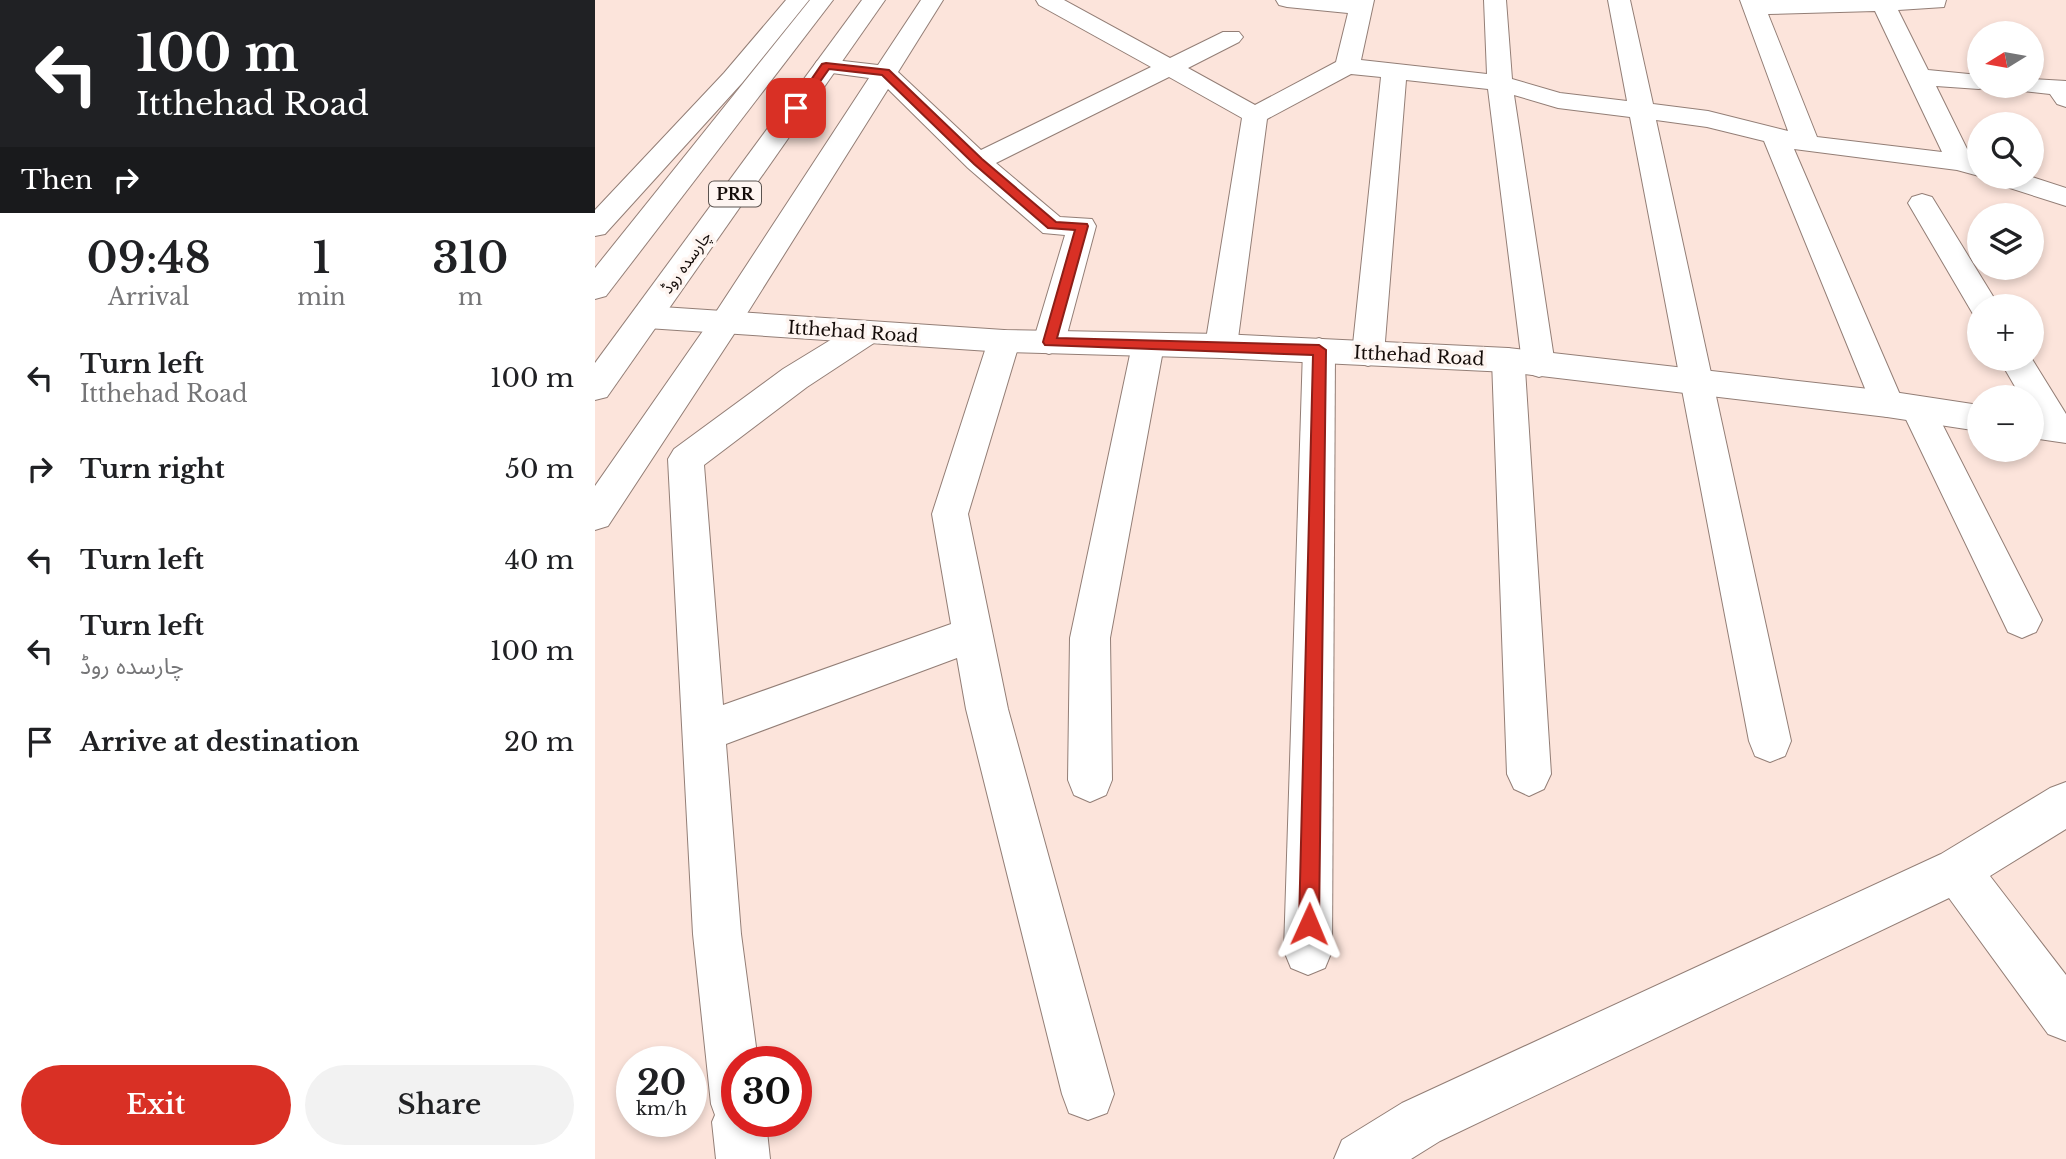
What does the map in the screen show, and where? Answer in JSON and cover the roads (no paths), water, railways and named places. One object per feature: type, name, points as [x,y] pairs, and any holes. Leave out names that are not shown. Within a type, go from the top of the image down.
[{"type":"main road","points":[[595,227],[733,78],[798,0]]},
{"type":"main road","name":"PRR","points":[[595,289],[822,0]]},
{"type":"main road","name":"چارسدہ روڈ","points":[[595,388],[874,0]]},
{"type":"main road","points":[[595,515],[725,323],[932,0]]},
{"type":"main road","points":[[1047,0],[1255,115]]},
{"type":"main road","points":[[1287,0],[1362,3],[1347,66]]},
{"type":"main road","points":[[1495,0],[1524,362],[1529,775]]},
{"type":"main road","points":[[1619,0],[1699,382],[1770,741]]},
{"type":"main road","points":[[1806,144],[1753,4],[1936,2]]},
{"type":"main road","points":[[1883,3],[1967,160]]},
{"type":"main road","points":[[978,162],[1231,37]]},
{"type":"main road","points":[[826,66],[885,73],[978,162],[1053,226],[1082,226],[1049,342]]},
{"type":"main road","points":[[1255,115],[1347,66],[1500,83],[1558,100],[1708,119],[1806,144],[1967,165]]},
{"type":"main road","points":[[1368,354],[1394,71]]},
{"type":"main road","points":[[1921,77],[1967,81]]},
{"type":"main road","points":[[2044,87],[2058,88],[2066,99]]},
{"type":"main road","points":[[1221,346],[1255,115]]},
{"type":"main road","points":[[1775,136],[1903,406],[2022,620]]},
{"type":"main road","points":[[2036,189],[2063,199]]},
{"type":"main road","points":[[1922,203],[1977,294]]},
{"type":"main road","name":"Itthehad Road","points":[[647,317],[1004,341],[1221,346],[1524,362],[1903,406],[1967,416]]},
{"type":"main road","points":[[730,1046],[717,934],[686,459],[795,378],[866,333]]},
{"type":"main road","points":[[1004,341],[950,514],[987,709],[1088,1094]]},
{"type":"main road","points":[[1090,780],[1090,638],[1148,345]]},
{"type":"main road","points":[[1308,951],[1319,350]]},
{"type":"main road","points":[[2021,371],[2052,428]]},
{"type":"main road","points":[[704,732],[972,634]]},
{"type":"main road","points":[[1361,1159],[1421,1122],[1957,870],[2066,804]]},
{"type":"main road","points":[[1957,870],[2066,1016]]},
{"type":"main road","points":[[741,1137],[743,1159]]}]
